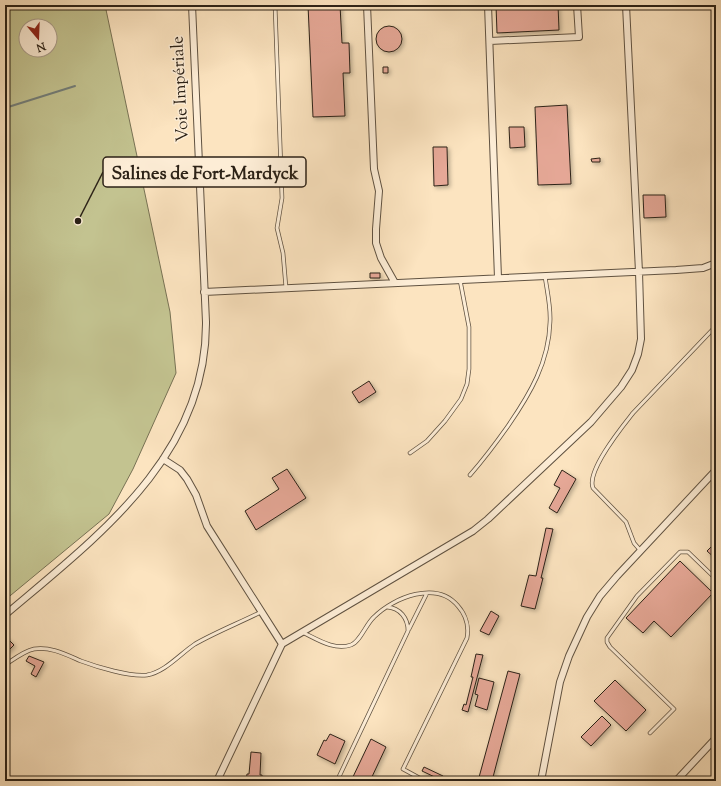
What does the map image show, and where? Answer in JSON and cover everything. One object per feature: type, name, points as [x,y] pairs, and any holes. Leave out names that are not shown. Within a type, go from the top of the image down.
[{"type":"street","name":"Voie Impériale","points":[[5,616],[108,526],[139,492],[174,441],[188,414],[200,377],[206,339],[192,5]]},
{"type":"street","points":[[367,5],[374,169],[379,191],[376,239],[380,255],[395,283]]},
{"type":"street","points":[[488,5],[498,278]]},
{"type":"street","points":[[490,41],[579,37],[577,5]]},
{"type":"street","points":[[217,781],[282,644],[477,528],[587,426],[621,387],[632,370],[637,358],[641,339],[626,5]]},
{"type":"street","points":[[204,292],[639,272],[699,268],[716,263]]},
{"type":"street","points":[[163,459],[178,468],[188,479],[196,495],[207,526],[282,644]]},
{"type":"street","points":[[541,781],[559,687],[575,641],[587,617],[600,596],[616,576],[716,470]]},
{"type":"street","points":[[676,781],[716,738]]},
{"type":"lane","points":[[275,5],[282,198],[277,228],[283,253],[286,288]]},
{"type":"lane","points":[[470,475],[491,450],[519,409],[539,374],[546,351],[550,323],[546,276]]},
{"type":"lane","points":[[410,453],[428,441],[446,420],[461,399],[467,384],[469,369],[468,327],[460,280]]},
{"type":"lane","points":[[640,550],[634,543],[626,522],[594,490],[592,485],[592,477],[601,458],[615,436],[630,417],[716,326]]},
{"type":"lane","points":[[650,733],[674,709],[610,647],[607,642],[607,638],[637,596],[680,552],[688,552],[716,579]]},
{"type":"lane","points":[[302,632],[332,646],[349,646],[357,641],[364,628],[385,607],[406,597],[427,593],[439,594],[454,601],[464,616],[468,631],[464,646],[402,769],[425,781]]},
{"type":"lane","points":[[337,781],[427,593]]},
{"type":"lane","points":[[385,607],[396,609],[402,613],[406,621],[408,631]]},
{"type":"lane","points":[[5,665],[29,651],[41,649],[57,652],[83,662],[109,669],[136,674],[150,674],[166,666],[195,644],[261,612]]},
{"type":"green space","points":[[5,5],[105,5],[170,312],[176,373],[133,469],[109,514],[5,600]]},
{"type":"building","points":[[308,5],[340,5],[342,43],[349,43],[350,73],[343,73],[345,116],[313,117]]},
{"type":"building","points":[[496,5],[558,5],[559,30],[497,33]]},
{"type":"building","points":[[389,26],[398,30],[402,39],[398,48],[389,52],[380,48],[376,39],[380,30]]},
{"type":"building","points":[[383,67],[388,67],[388,73],[383,73]]},
{"type":"building","points":[[567,105],[571,184],[538,185],[535,107]]},
{"type":"building","points":[[509,127],[524,127],[525,147],[510,148]]},
{"type":"building","points":[[433,147],[447,147],[448,185],[434,186]]},
{"type":"building","points":[[600,158],[600,162],[592,162],[591,159]]},
{"type":"building","points":[[643,195],[665,195],[666,217],[644,218]]},
{"type":"building","points":[[370,273],[380,273],[380,278],[370,278]]},
{"type":"building","points":[[369,381],[376,392],[359,403],[352,392]]},
{"type":"building","points":[[287,469],[306,498],[256,530],[245,511],[279,489],[272,478]]},
{"type":"building","points":[[562,470],[576,479],[557,513],[549,508],[560,488],[554,485]]},
{"type":"building","points":[[546,528],[553,529],[535,609],[521,606],[529,575],[536,576]]},
{"type":"building","points":[[716,542],[716,559],[707,551]]},
{"type":"building","points":[[680,561],[713,593],[671,637],[654,621],[643,633],[626,618]]},
{"type":"building","points":[[491,611],[499,616],[489,635],[480,631]]},
{"type":"building","points":[[7,638],[14,645],[5,654],[5,640]]},
{"type":"building","points":[[476,654],[483,655],[468,712],[462,710],[464,704],[466,705],[473,677],[471,677]]},
{"type":"building","points":[[29,656],[44,662],[36,677],[31,674],[35,666],[26,661]]},
{"type":"building","points":[[508,671],[520,674],[492,781],[478,781]]},
{"type":"building","points":[[479,678],[494,682],[487,710],[475,706],[478,695],[475,694]]},
{"type":"building","points":[[615,680],[646,710],[626,731],[594,701]]},
{"type":"building","points":[[602,716],[611,725],[591,746],[581,737]]},
{"type":"building","points":[[330,734],[345,741],[335,764],[317,755],[324,740],[326,741]]},
{"type":"building","points":[[371,739],[386,747],[370,781],[351,781]]},
{"type":"building","points":[[251,752],[261,753],[260,775],[262,775],[262,781],[246,781],[247,774],[249,774]]},
{"type":"building","points":[[424,767],[443,776],[441,780],[422,771]]},
{"type":"building","points":[[397,777],[407,781],[395,781]]},
{"type":"waterway","points":[[5,108],[75,86]]},
{"type":"place","name":"Salines de Fort-Mardyck","points":[[78,221]]}]
